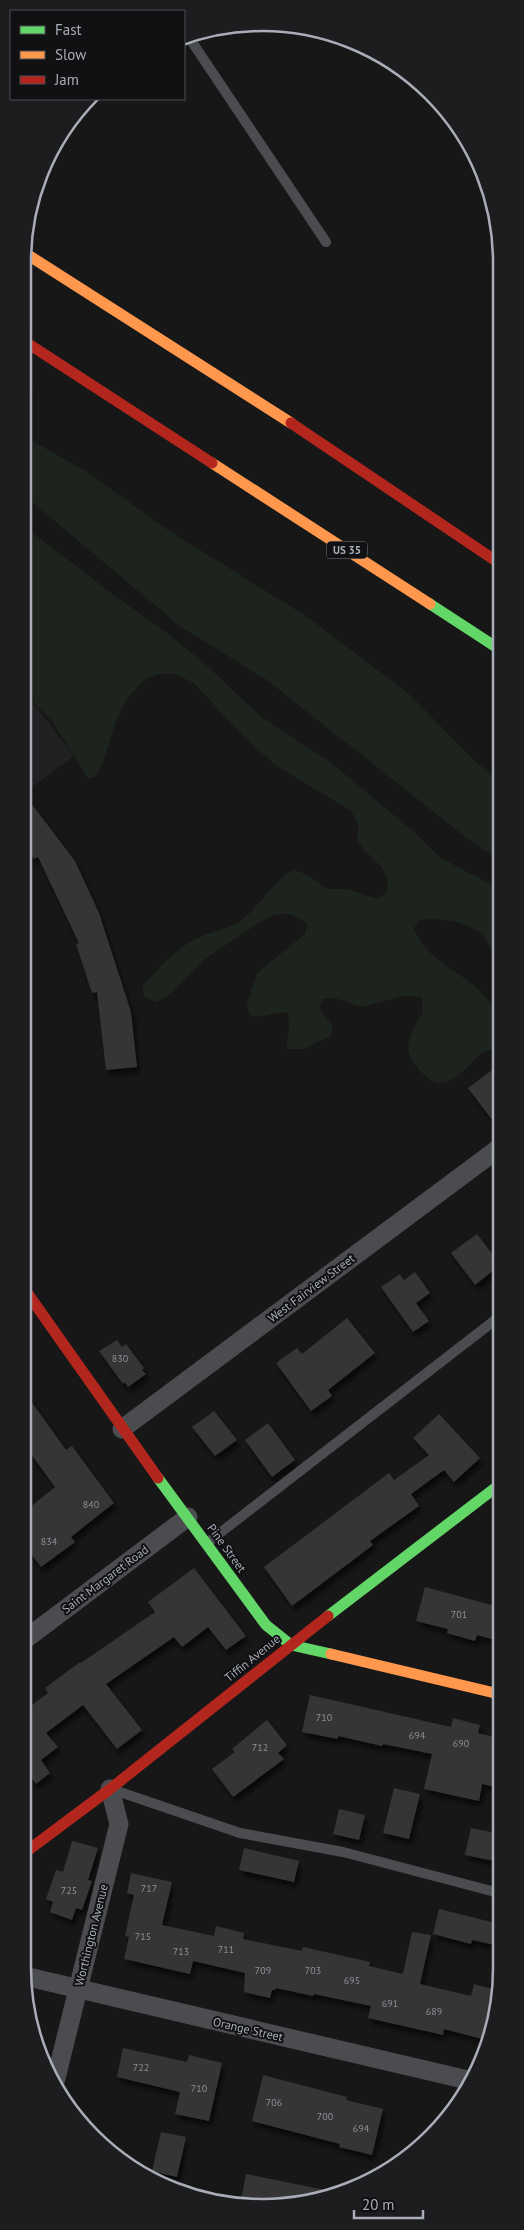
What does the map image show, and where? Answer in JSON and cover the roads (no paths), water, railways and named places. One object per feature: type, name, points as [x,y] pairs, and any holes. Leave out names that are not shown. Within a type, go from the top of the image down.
[{"type":"main road","points":[[31,257],[248,395],[493,558]]},
{"type":"main road","name":"US 35","points":[[31,346],[493,644]]},
{"type":"main road","points":[[485,553],[493,556]]},
{"type":"main road","name":"Pine Street","points":[[31,1298],[122,1429],[266,1625],[291,1645],[493,1693]]},
{"type":"main road","name":"Tiffin Avenue","points":[[31,1848],[110,1789],[291,1645],[493,1490]]},
{"type":"street","name":"West Fairview Street","points":[[122,1429],[493,1153]]},
{"type":"street","name":"Saint Margaret Road","points":[[31,1635],[188,1517]]},
{"type":"street","name":"Worthington Avenue","points":[[57,2074],[119,1824],[110,1789]]},
{"type":"street","name":"Orange Street","points":[[32,1978],[464,2080]]},
{"type":"lane","points":[[192,42],[326,242]]},
{"type":"lane","points":[[206,1543],[493,1322]]},
{"type":"lane","points":[[110,1789],[240,1833],[343,1852],[493,1891]]}]
